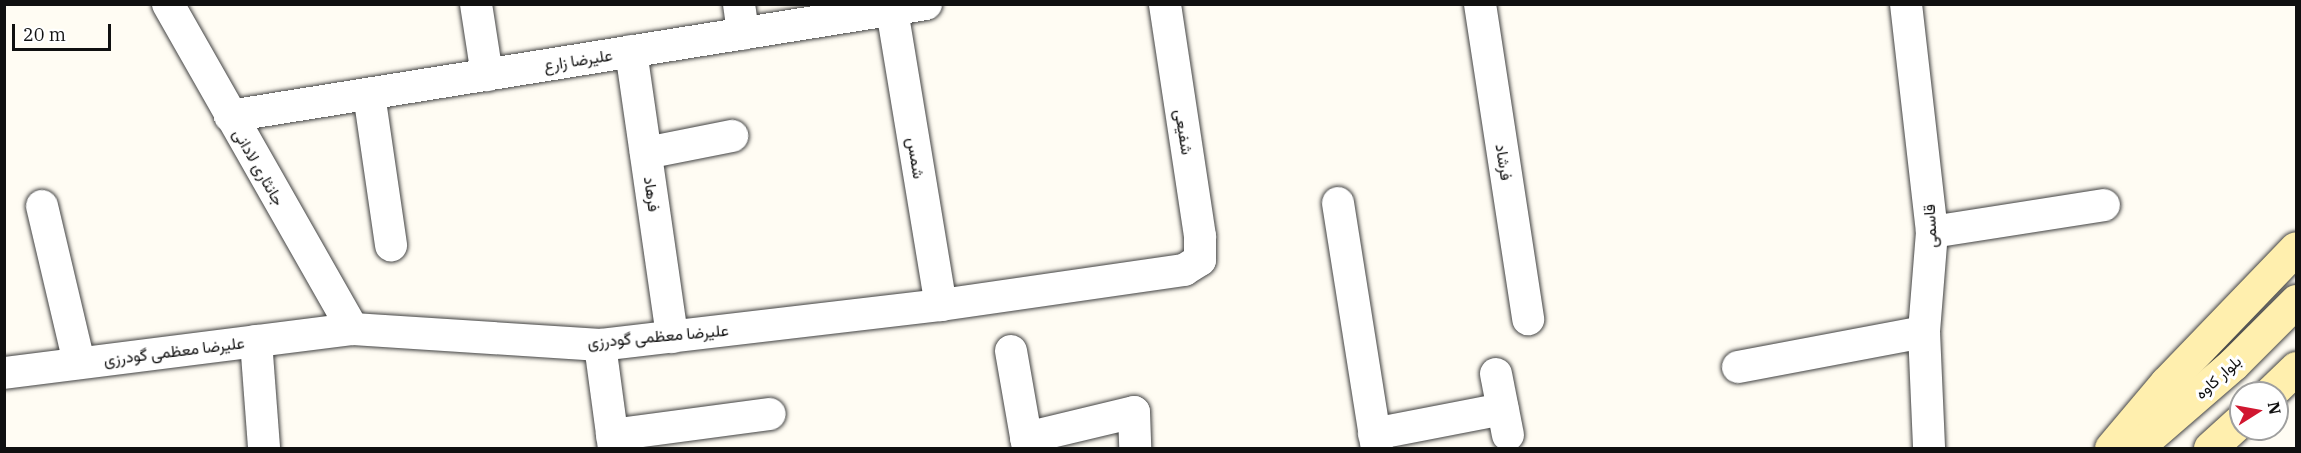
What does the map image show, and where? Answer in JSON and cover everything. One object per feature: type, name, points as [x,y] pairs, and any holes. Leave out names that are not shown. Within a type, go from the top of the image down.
[{"type":"main road","points":[[2111,448],[2166,383],[2296,248]]},
{"type":"main road","name":"بلوار کاوه","points":[[2136,448],[2233,364],[2296,301]]},
{"type":"main road","points":[[2283,381],[2296,368]]},
{"type":"main road","points":[[2211,448],[2229,431]]},
{"type":"street","name":"جانثاری لادانی","points":[[168,4],[353,329]]},
{"type":"street","points":[[476,4],[487,75]]},
{"type":"street","name":"علیرضا زارع","points":[[230,116],[631,51],[741,19],[892,10],[926,4]]},
{"type":"street","name":"شفیعی","points":[[1165,4],[1200,236],[1200,260]]},
{"type":"street","name":"فرشاد","points":[[1480,4],[1528,319]]},
{"type":"street","name":"قاسمی","points":[[1906,4],[1932,232],[1924,332],[1929,448]]},
{"type":"street","name":"شمس","points":[[892,10],[941,305]]},
{"type":"street","name":"فرهاد","points":[[631,51],[672,337]]},
{"type":"street","points":[[369,94],[391,246]]},
{"type":"street","points":[[646,153],[732,136]]},
{"type":"street","points":[[1338,203],[1375,441],[1506,422],[1496,374]]},
{"type":"street","points":[[1932,232],[2104,205]]},
{"type":"street","points":[[42,206],[79,363]]},
{"type":"street","name":"علیرضا معظمی گودرزی","points":[[4,373],[353,329],[600,345],[941,305],[1184,270],[1200,260]]},
{"type":"street","points":[[1738,367],[1924,332]]},
{"type":"street","points":[[256,341],[264,448]]},
{"type":"street","points":[[600,345],[613,442],[770,414]]},
{"type":"street","points":[[1011,351],[1027,443],[1134,412],[1135,448]]}]
